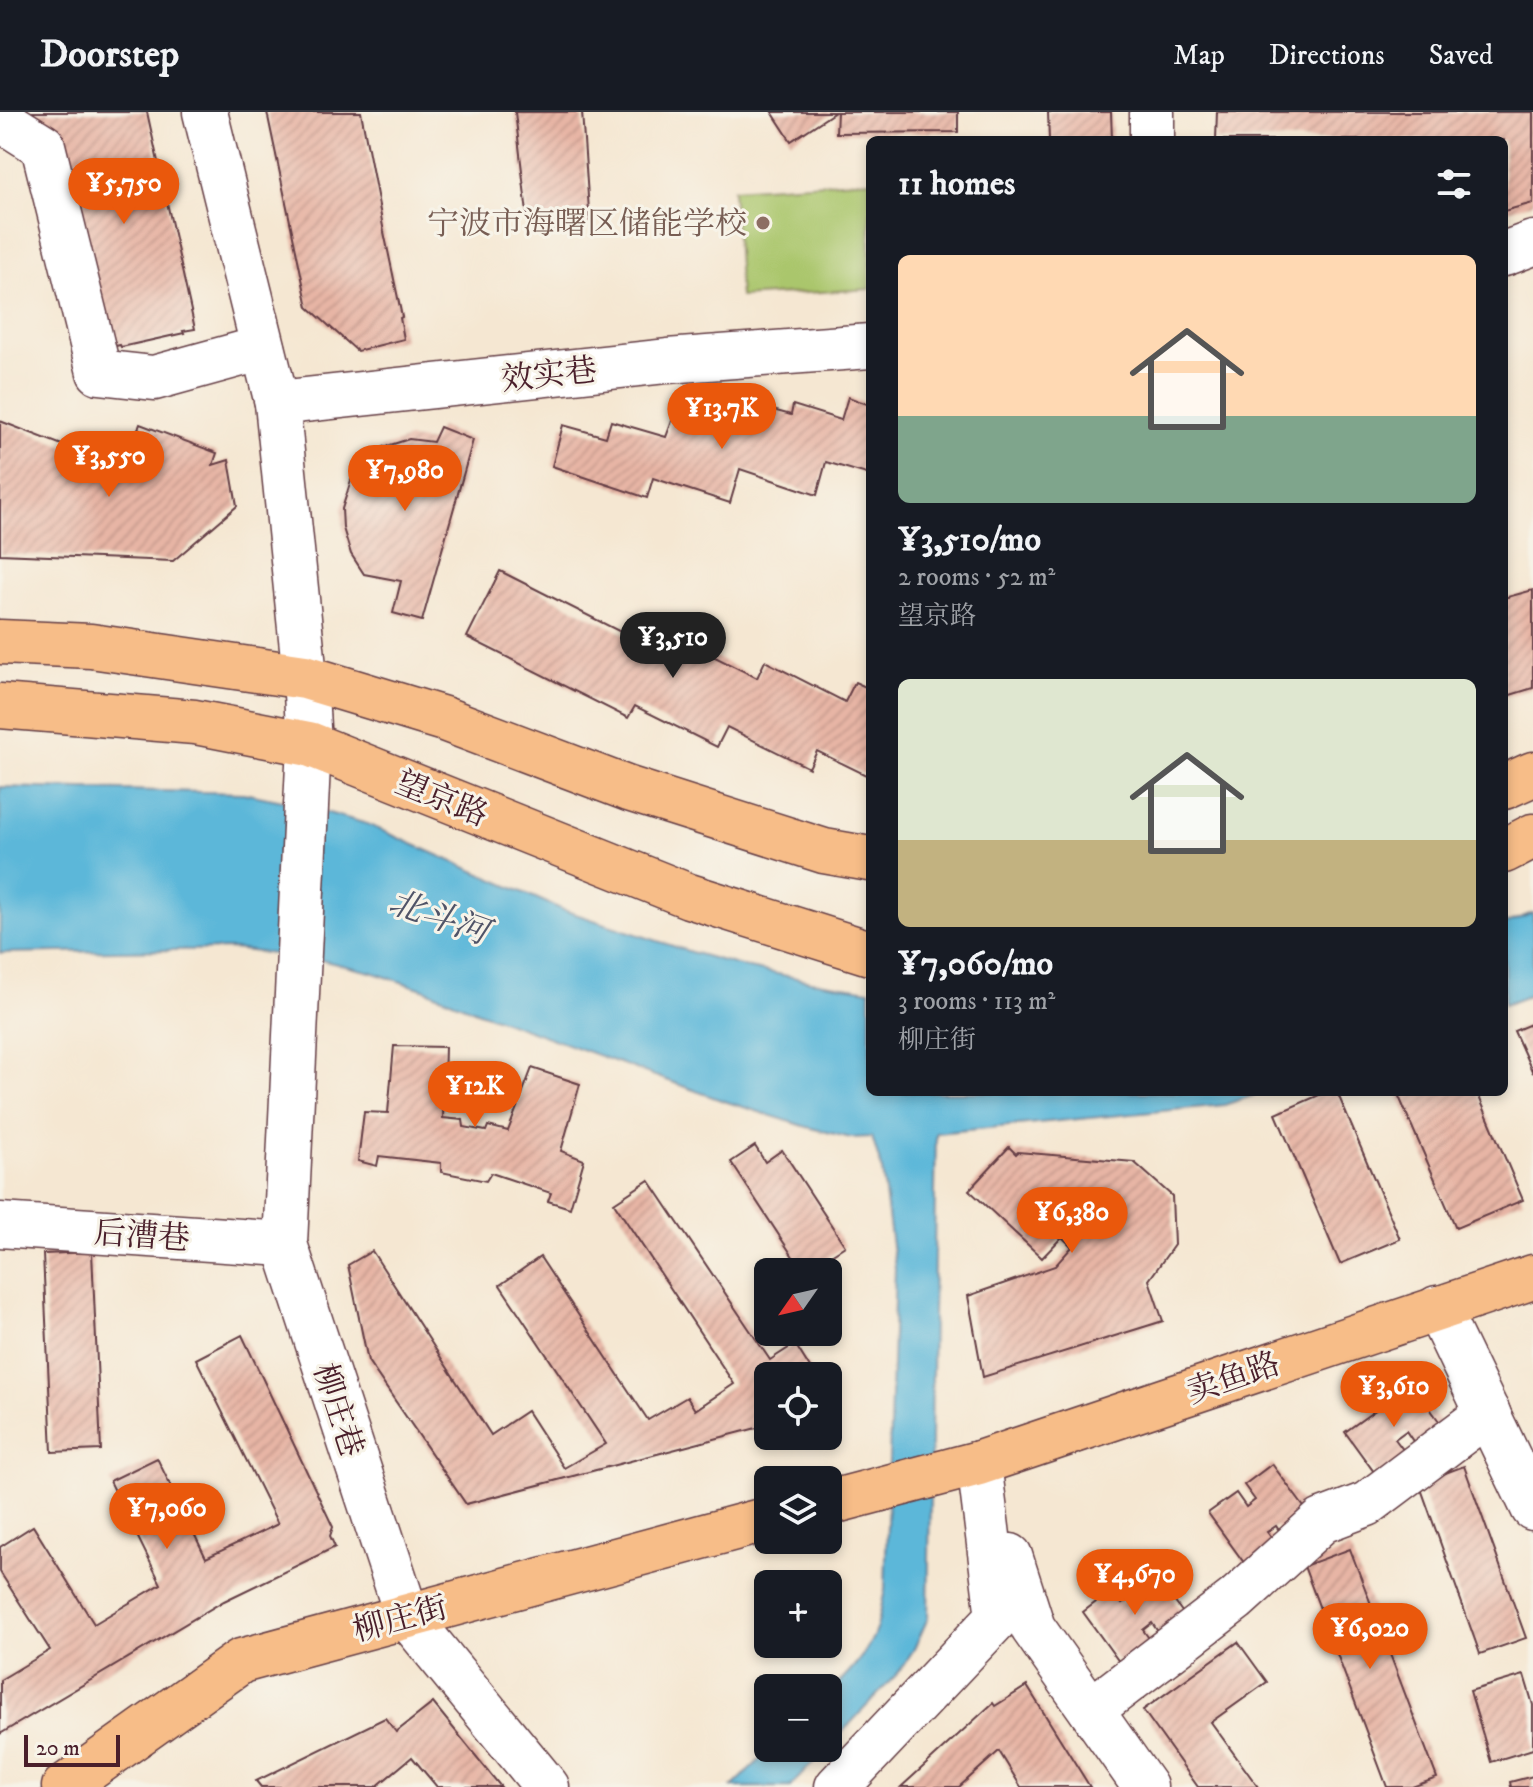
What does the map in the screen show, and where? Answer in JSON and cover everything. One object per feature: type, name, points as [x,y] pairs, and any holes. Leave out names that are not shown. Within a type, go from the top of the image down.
[{"type":"main road","points":[[0,642],[91,646],[305,677],[444,719],[629,789],[824,851],[866,858]]},
{"type":"main road","name":"望京路","points":[[0,706],[195,722],[309,744],[689,896],[866,952]]},
{"type":"main road","points":[[1508,785],[1533,774]]},
{"type":"main road","points":[[1508,849],[1533,836]]},
{"type":"main road","name":"卖鱼路","points":[[842,1499],[979,1463],[1533,1277]]},
{"type":"main road","name":"柳庄街","points":[[64,1787],[241,1661],[754,1523]]},
{"type":"street","name":"柳庄巷","points":[[205,112],[277,403],[305,677],[309,744],[285,1244],[407,1616],[547,1787]]},
{"type":"street","points":[[1152,112],[1152,136]]},
{"type":"street","points":[[0,119],[43,146],[99,372],[154,378],[263,348]]},
{"type":"street","points":[[1508,252],[1533,243]]},
{"type":"street","name":"效实巷","points":[[277,403],[667,361],[866,346]]},
{"type":"street","name":"后漕巷","points":[[0,1225],[285,1244]]},
{"type":"street","points":[[1437,1308],[1533,1508]]},
{"type":"street","points":[[1091,1710],[1236,1599],[1322,1521],[1367,1504],[1488,1413]]},
{"type":"street","points":[[979,1463],[1033,1628],[1145,1787]]},
{"type":"street","points":[[837,1787],[998,1617],[979,1463]]},
{"type":"green space","points":[[866,180],[866,289],[740,297],[733,189]]},
{"type":"water","name":"北斗河","points":[[0,787],[243,793],[293,803],[367,824],[563,910],[691,952],[744,967],[866,989],[866,1096],[1252,1096],[1224,1105],[936,1133],[928,1618],[899,1672],[842,1732],[842,1679],[868,1646],[877,1627],[885,1590],[895,1268],[882,1170],[872,1137],[851,1138],[721,1100],[371,972],[316,959],[233,949],[0,953]]},
{"type":"water","points":[[1533,913],[1533,994],[1508,1003],[1508,922]]},
{"type":"water","points":[[758,1762],[814,1762],[790,1787],[732,1787]]},
{"type":"building","points":[[30,112],[147,112],[195,329],[103,349],[59,132]]},
{"type":"building","points":[[267,112],[361,112],[404,339],[357,351],[308,307]]},
{"type":"building","points":[[515,112],[582,112],[590,225],[534,232],[534,229],[529,230]]},
{"type":"building","points":[[772,112],[835,112],[791,141]]},
{"type":"building","points":[[837,112],[958,112],[958,132],[836,133]]},
{"type":"building","points":[[1048,112],[1111,112],[1112,136],[1049,136]]},
{"type":"building","points":[[1217,112],[1533,112],[1533,203],[1508,210],[1508,136],[1216,136]]},
{"type":"building","points":[[848,397],[866,404],[866,474],[826,462],[817,495],[740,469],[730,503],[653,478],[647,498],[552,466],[563,425],[606,437],[611,421],[666,437],[675,413],[702,424],[706,412],[751,429],[758,406],[791,415],[793,405],[841,420]]},
{"type":"building","points":[[0,421],[70,448],[65,460],[123,470],[140,424],[217,453],[213,465],[229,460],[237,506],[173,561],[0,554]]},
{"type":"building","points":[[440,427],[473,440],[422,621],[393,613],[401,581],[364,574],[351,554],[343,528],[342,509],[353,474],[365,460],[384,447],[409,439],[433,442]]},
{"type":"building","points":[[500,571],[668,656],[677,638],[757,678],[765,661],[845,702],[855,682],[866,687],[866,775],[817,751],[809,768],[727,727],[717,747],[635,706],[628,718],[467,637]]},
{"type":"building","points":[[1533,590],[1533,688],[1508,696],[1508,597]]},
{"type":"building","points":[[1533,1023],[1533,1073],[1514,1031]]},
{"type":"building","points":[[394,1046],[445,1047],[443,1118],[463,1120],[464,1127],[486,1131],[488,1126],[508,1131],[532,1068],[580,1084],[561,1151],[584,1160],[570,1208],[548,1201],[551,1193],[491,1173],[486,1181],[441,1172],[441,1163],[379,1156],[377,1166],[358,1161],[364,1112],[388,1113]]},
{"type":"building","points":[[1317,1096],[1339,1096],[1400,1239],[1340,1264],[1276,1114]]},
{"type":"building","points":[[1399,1096],[1479,1096],[1523,1200],[1456,1228]]},
{"type":"building","points":[[755,1146],[765,1162],[782,1150],[845,1246],[829,1258],[794,1258],[731,1162]]},
{"type":"building","points":[[1009,1147],[1016,1154],[1134,1162],[1172,1196],[1174,1245],[1149,1280],[1163,1321],[983,1377],[968,1296],[1055,1266],[1072,1247],[1062,1237],[1042,1258],[969,1190]]},
{"type":"building","points":[[649,1180],[754,1336],[754,1346],[761,1346],[770,1360],[796,1346],[806,1362],[754,1362],[754,1429],[466,1504],[368,1361],[348,1265],[372,1251],[491,1435],[527,1411],[564,1468],[606,1444],[500,1285],[540,1257],[648,1420],[687,1397],[695,1410],[734,1384],[614,1203]]},
{"type":"building","points":[[92,1252],[101,1450],[52,1452],[43,1254]]},
{"type":"building","points":[[242,1335],[333,1527],[330,1536],[335,1547],[224,1601],[0,1734],[0,1680],[50,1650],[0,1572],[0,1547],[33,1526],[94,1624],[161,1584],[110,1481],[157,1458],[206,1558],[278,1524],[196,1359]]},
{"type":"building","points":[[1412,1384],[1444,1428],[1417,1447],[1406,1431],[1395,1439],[1407,1455],[1377,1476],[1345,1432]]},
{"type":"building","points":[[1272,1464],[1315,1522],[1287,1542],[1276,1526],[1267,1532],[1280,1549],[1250,1571],[1208,1513],[1236,1493],[1246,1507],[1255,1500],[1244,1485]]},
{"type":"building","points":[[1464,1466],[1526,1638],[1480,1654],[1419,1483]]},
{"type":"building","points":[[1350,1549],[1437,1778],[1412,1787],[1387,1787],[1304,1566]]},
{"type":"building","points":[[1147,1564],[1188,1620],[1163,1639],[1152,1623],[1143,1630],[1156,1648],[1125,1670],[1083,1612],[1112,1590],[1122,1604],[1132,1597],[1121,1582]]},
{"type":"building","points":[[1238,1642],[1267,1682],[1211,1722],[1258,1787],[1198,1787],[1143,1710]]},
{"type":"building","points":[[1524,1675],[1533,1705],[1533,1749],[1491,1762],[1470,1691]]},
{"type":"building","points":[[1027,1686],[1090,1787],[1021,1787],[999,1751],[959,1787],[901,1787],[993,1703],[995,1706]]},
{"type":"building","points":[[433,1703],[501,1787],[437,1787],[412,1757],[376,1787],[261,1787],[256,1781],[385,1718],[396,1732]]},
{"type":"building","points":[[1533,1776],[1533,1787],[1511,1787],[1510,1782]]},
{"type":"place","name":"宁波市海曙区储能学校","points":[[763,223]]}]
